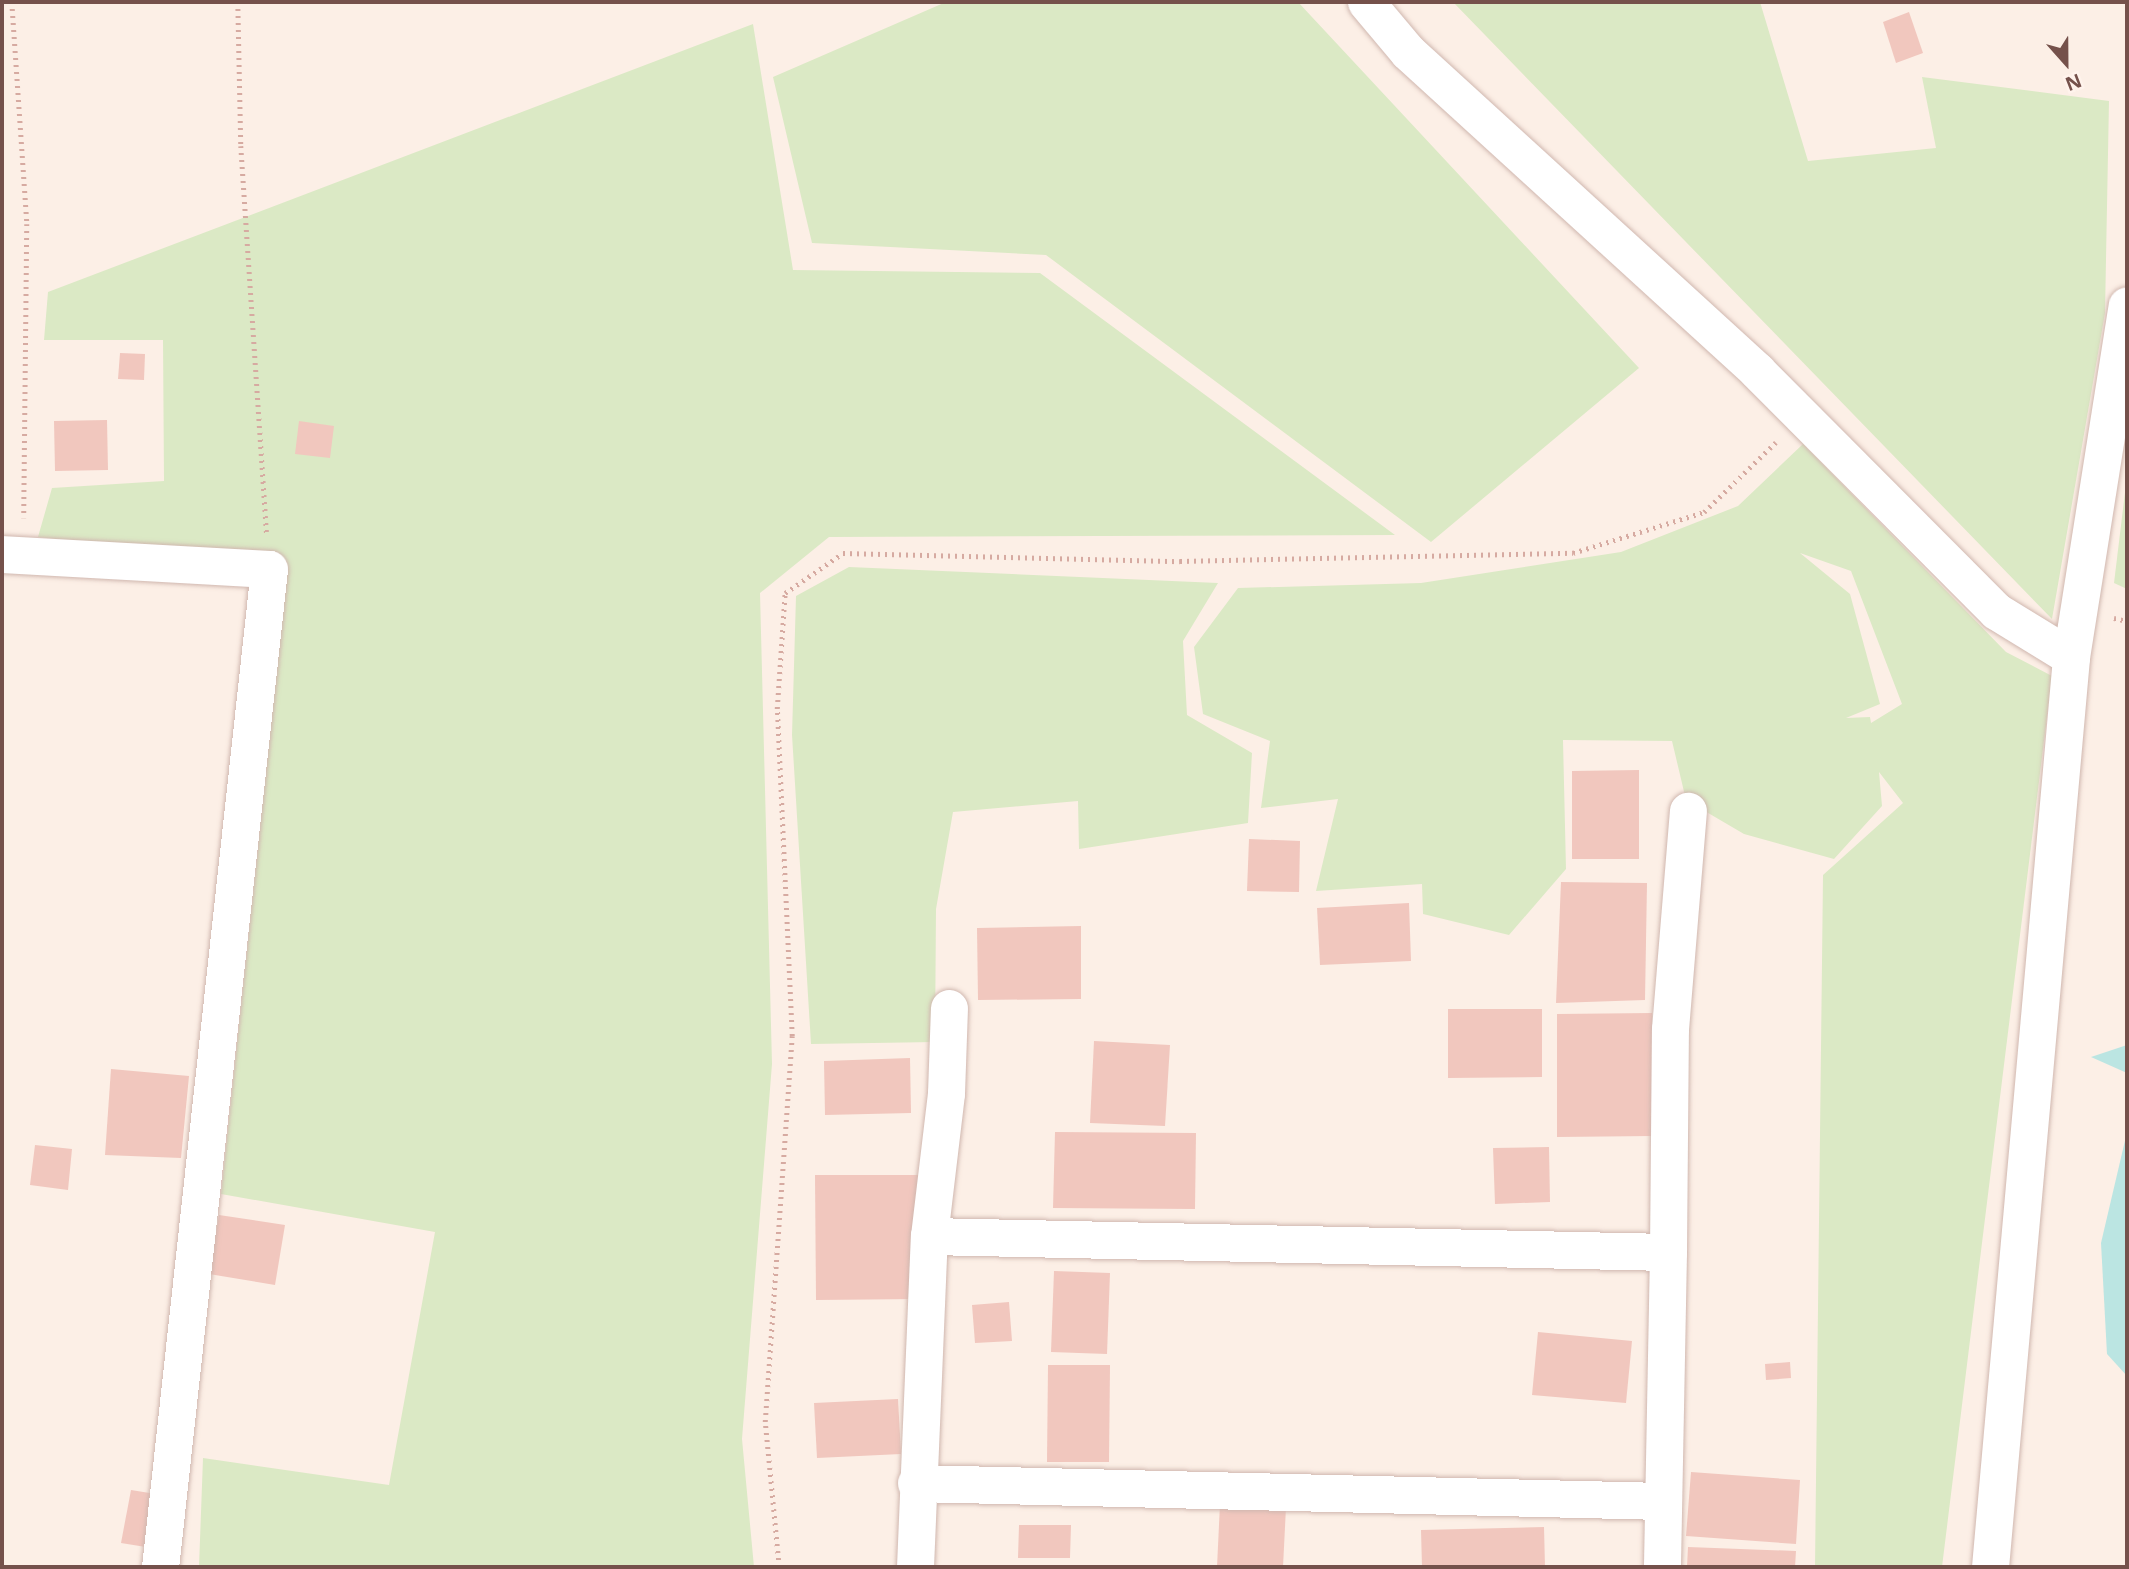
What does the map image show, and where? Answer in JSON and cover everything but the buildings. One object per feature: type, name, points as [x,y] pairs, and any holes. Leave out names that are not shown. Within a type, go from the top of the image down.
[{"type":"street","points":[[1366,2],[1408,52],[1747,362],[1996,611],[2071,657]]},
{"type":"street","points":[[1990,1567],[2071,657],[2127,305]]},
{"type":"street","points":[[13,554],[269,569],[160,1567]]},
{"type":"street","points":[[1661,1567],[1670,1029],[1688,811]]},
{"type":"street","points":[[915,1567],[916,1483],[929,1236],[946,1093],[949,1008]]},
{"type":"street","points":[[929,1236],[1668,1252]]},
{"type":"street","points":[[916,1483],[1663,1501]]},
{"type":"path","points":[[12,2],[27,224],[13,554]]},
{"type":"path","points":[[238,2],[241,146],[269,569]]},
{"type":"path","points":[[779,1567],[765,1422],[792,1036],[776,709],[785,593],[843,553],[1180,561],[1573,553],[1704,512],[1802,417]]},
{"type":"green space","points":[[946,2],[1298,2],[1639,368],[1431,542],[1046,255],[812,243],[773,77]]},
{"type":"green space","points":[[1453,2],[1760,2],[1808,161],[1936,148],[1922,77],[2109,101],[2105,313],[2052,619]]},
{"type":"green space","points":[[753,24],[793,270],[1040,273],[1395,535],[829,537],[760,593],[772,1064],[742,1439],[754,1567],[199,1567],[203,1458],[389,1485],[435,1232],[221,1194],[288,566],[38,537],[52,488],[164,481],[163,340],[44,340],[48,292]]},
{"type":"green space","points":[[1803,444],[2006,652],[2052,676],[1942,1567],[1815,1567],[1823,875],[1903,803],[1879,772],[1882,806],[1834,859],[1744,834],[1686,800],[1672,741],[1563,740],[1566,869],[1509,935],[1423,914],[1422,884],[1316,891],[1338,799],[1261,808],[1270,741],[1203,714],[1194,647],[1238,588],[1421,583],[1621,552],[1738,506]],"holes":[[[1800,553],[1851,571],[1902,704],[1871,723],[1870,717],[1846,718],[1880,704],[1850,594]]]},
{"type":"green space","points":[[2127,476],[2127,589],[2114,583]]},
{"type":"green space","points":[[849,567],[1218,583],[1183,641],[1187,715],[1252,753],[1248,823],[1079,849],[1078,801],[953,812],[936,909],[935,1042],[811,1044],[792,735],[796,596]]},
{"type":"water","points":[[2127,1045],[2127,1073],[2091,1057]]},
{"type":"water","points":[[2127,1132],[2127,1376],[2107,1354],[2101,1243]]}]
